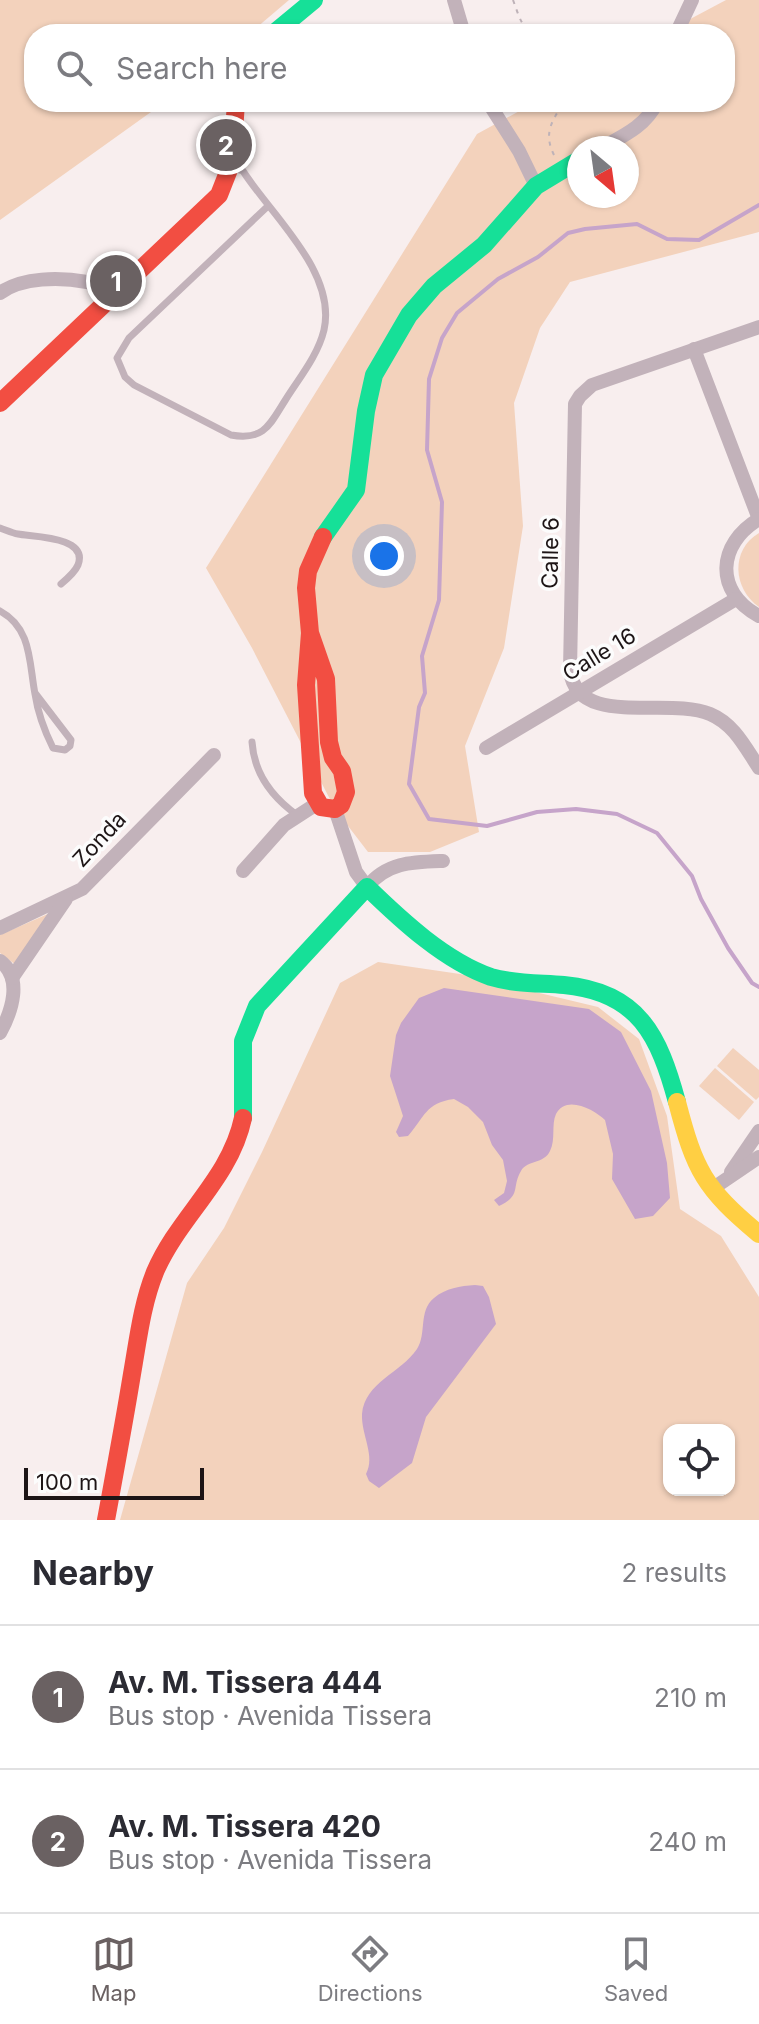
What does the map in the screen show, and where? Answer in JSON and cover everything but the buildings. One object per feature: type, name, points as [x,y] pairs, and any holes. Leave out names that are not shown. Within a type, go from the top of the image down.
[{"type":"street","points":[[285,24],[314,0]]},
{"type":"street","points":[[454,0],[461,24]]},
{"type":"street","points":[[681,24],[692,0]]},
{"type":"street","points":[[0,403],[219,195],[230,167],[235,112]]},
{"type":"street","points":[[494,112],[536,186]]},
{"type":"street","points":[[622,136],[647,119],[651,112]]},
{"type":"street","points":[[567,167],[536,186],[484,245],[424,297],[384,354],[369,391],[356,490],[323,537],[308,571],[306,588],[310,633],[306,685],[313,793],[326,806],[356,872],[367,887],[421,933],[488,976],[601,990],[627,1004],[658,1045],[698,1168],[730,1209],[759,1234]]},
{"type":"street","points":[[0,293],[26,280],[88,282],[114,298]]},
{"type":"street","name":"Calle 6","points":[[577,692],[570,671],[575,404],[592,385],[759,327]]},
{"type":"street","points":[[694,349],[759,519],[740,533],[728,554],[726,569],[736,599],[759,616]]},
{"type":"street","name":"Calle 16","points":[[486,748],[736,599]]},
{"type":"street","points":[[243,871],[284,825],[297,815],[341,805],[346,792],[342,771],[333,758],[329,742],[326,679],[310,633]]},
{"type":"street","points":[[577,692],[597,704],[680,707],[710,714],[731,727],[759,768]]},
{"type":"street","name":"Zonda","points":[[0,928],[67,897],[94,879],[147,820],[214,755]]},
{"type":"street","points":[[310,762],[320,756],[333,758]]},
{"type":"street","points":[[106,1520],[150,1285],[166,1251],[230,1158],[240,1131],[243,1106],[240,1050],[248,1021],[257,1006],[374,878],[406,862],[443,861]]},
{"type":"street","points":[[12,978],[67,897]]},
{"type":"street","points":[[0,961],[8,967],[14,995],[0,1033]]},
{"type":"street","points":[[729,1176],[759,1131]]},
{"type":"street","points":[[712,1189],[759,1157]]},
{"type":"lane","points":[[230,167],[243,171],[295,240],[312,269],[326,312],[324,328],[310,362],[269,426],[253,437],[242,437],[231,435],[134,385],[125,377],[117,358],[129,338],[268,206]]},
{"type":"lane","points":[[0,528],[19,535],[52,537],[76,551],[79,560],[77,568],[61,584]]},
{"type":"lane","points":[[0,611],[16,624],[25,637],[35,693],[42,725],[53,748],[65,750],[71,740],[35,693]]},
{"type":"lane","points":[[252,742],[257,769],[278,799],[297,815]]},
{"type":"path","points":[[513,0],[521,24]]},
{"type":"path","points":[[558,112],[547,129],[549,145],[561,170]]},
{"type":"shaded area","points":[[0,0],[289,0],[261,24],[24,24],[24,112],[151,112],[0,220]]},
{"type":"shaded area","points":[[726,0],[759,0],[759,232],[570,282],[540,328],[514,403],[523,526],[504,648],[465,746],[479,832],[430,852],[368,852],[335,809],[252,648],[206,568],[477,134],[518,112],[735,112],[735,24],[681,24]]},
{"type":"shaded area","points":[[759,533],[759,607],[744,590],[738,570],[743,549]]},
{"type":"shaded area","points":[[50,913],[16,965],[0,953],[0,935]]},
{"type":"shaded area","points":[[378,962],[460,974],[598,1007],[639,1039],[667,1116],[680,1209],[721,1236],[759,1297],[759,1520],[120,1520],[187,1283],[224,1228],[340,983]]},
{"type":"shaded area","points":[[444,988],[589,1009],[621,1032],[651,1091],[667,1163],[670,1198],[653,1216],[635,1219],[612,1179],[613,1154],[605,1120],[580,1106],[566,1105],[556,1114],[550,1151],[544,1158],[524,1168],[513,1195],[499,1206],[494,1200],[504,1193],[507,1181],[503,1160],[492,1145],[483,1122],[468,1107],[454,1099],[437,1104],[426,1112],[408,1136],[399,1137],[396,1132],[403,1116],[390,1076],[396,1035],[419,998]]},
{"type":"shaded area","points":[[733,1048],[759,1070],[759,1097],[756,1100],[717,1066]]},
{"type":"shaded area","points":[[715,1068],[754,1102],[739,1120],[699,1086]]},
{"type":"shaded area","points":[[483,1286],[489,1297],[496,1324],[426,1417],[412,1463],[379,1488],[369,1481],[366,1474],[369,1453],[362,1422],[365,1403],[377,1386],[417,1349],[429,1303],[453,1288]]},
{"type":"waterway","points":[[759,205],[699,240],[667,239],[637,224],[568,233],[538,257],[498,279],[457,313],[442,338],[429,379],[427,450],[442,502],[439,600],[422,656],[425,693],[419,707],[409,784],[429,819],[487,826],[537,812],[576,809],[617,814],[657,833],[692,876],[728,948],[752,983],[759,987]]},
{"type":"traffic: fast","points":[[285,24],[314,0]]},
{"type":"traffic: fast","points":[[323,537],[356,490],[374,375],[409,315],[434,286],[484,245],[536,186],[567,167]]},
{"type":"traffic: fast","points":[[243,1118],[243,1041],[257,1006],[367,887],[425,939],[474,970],[509,981],[590,989],[628,1008],[642,1021],[653,1038],[677,1102]]},
{"type":"traffic: slow","points":[[677,1102],[696,1162],[704,1177],[726,1204],[759,1234]]},
{"type":"traffic: jam","points":[[0,403],[219,195],[232,162],[235,112]]},
{"type":"traffic: jam","points":[[310,633],[326,679],[329,742],[333,758],[342,771],[346,792],[341,805],[335,809],[321,807],[313,793],[306,685],[310,633],[306,588],[308,571],[323,537]]},
{"type":"traffic: jam","points":[[106,1520],[141,1322],[155,1272],[177,1233],[227,1160],[243,1118]]},
{"type":"place","name":"Av. M. Tissera 420","points":[[226,145]]},
{"type":"place","name":"Av. M. Tissera 444","points":[[116,281]]}]
